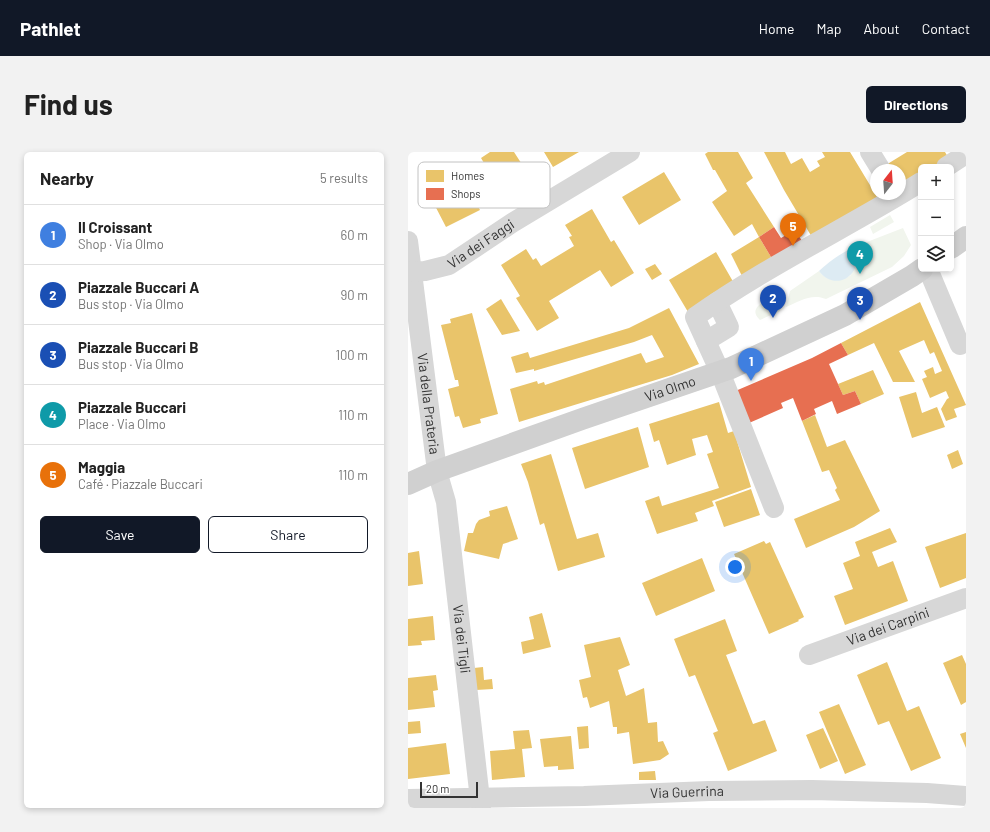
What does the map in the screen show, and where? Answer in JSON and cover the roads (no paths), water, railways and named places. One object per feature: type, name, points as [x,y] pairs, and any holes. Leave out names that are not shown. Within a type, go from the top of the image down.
[{"type":"street","name":"Via dei Faggi","points":[[550,200],[630,152]]},
{"type":"street","points":[[870,152],[877,164]]},
{"type":"street","points":[[951,164],[966,154]]},
{"type":"street","points":[[906,190],[918,184]]},
{"type":"street","points":[[774,508],[720,372],[695,317],[813,243],[889,200]]},
{"type":"street","name":"Via dei Faggi","points":[[410,272],[425,271],[449,264],[537,208]]},
{"type":"street","points":[[954,246],[966,237]]},
{"type":"street","name":"Via della Prateria","points":[[408,241],[410,272],[437,472]]},
{"type":"street","name":"Via Olmo","points":[[408,484],[582,419],[731,368],[845,315],[918,272]]},
{"type":"street","points":[[929,272],[960,345]]},
{"type":"street","points":[[706,341],[729,327],[717,302]]},
{"type":"street","name":"Via dei Tigli","points":[[437,472],[446,502],[480,803]]},
{"type":"street","name":"Via dei Carpini","points":[[809,655],[966,598]]},
{"type":"street","name":"Via Guerrina","points":[[408,799],[480,803],[584,796],[709,791],[812,790],[927,793],[966,796]]},
{"type":"place","name":"Maggia","points":[[793,246]]},
{"type":"place","name":"Piazzale Buccari","points":[[860,274]]},
{"type":"place","name":"Piazzale Buccari A","points":[[773,318]]},
{"type":"place","name":"Piazzale Buccari B","points":[[860,320]]},
{"type":"place","name":"Il Croissant","points":[[751,381]]}]
